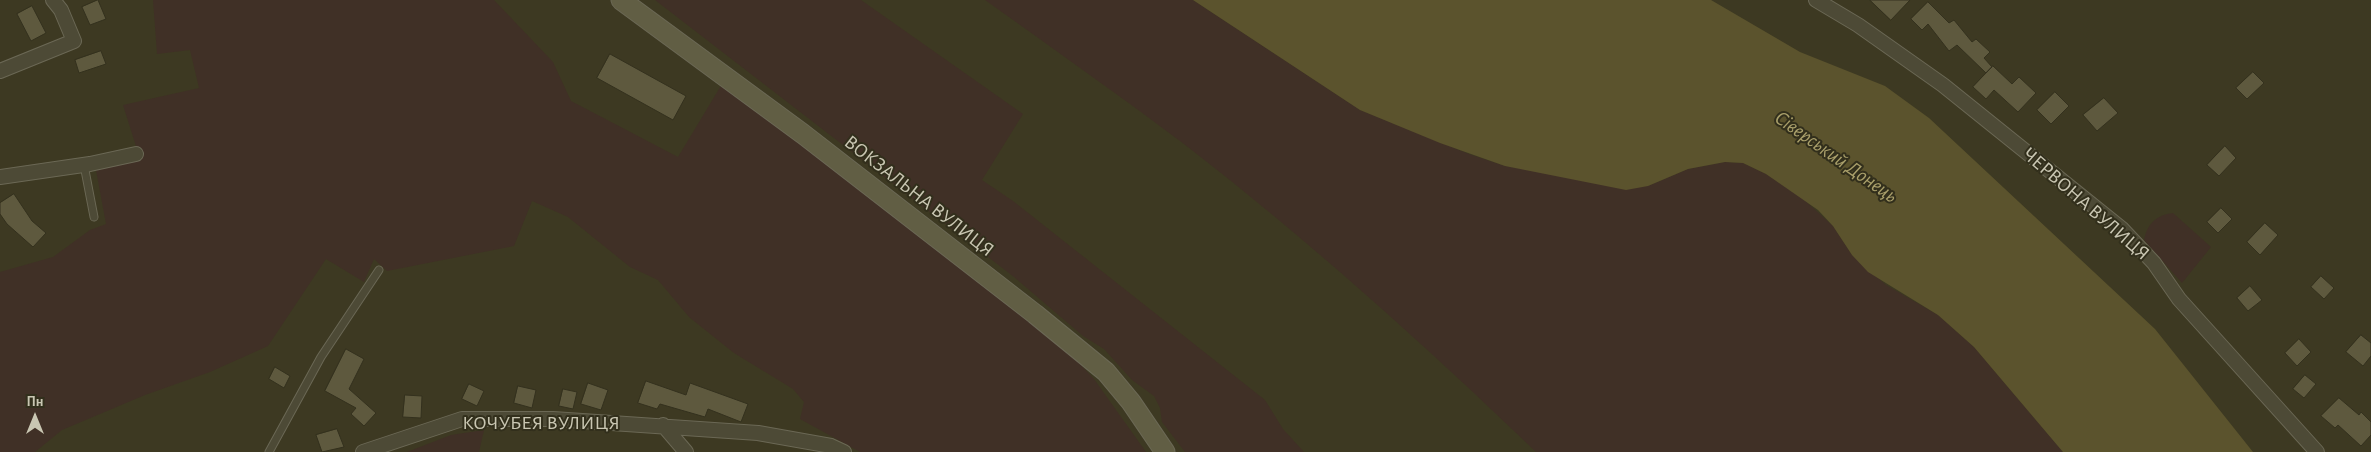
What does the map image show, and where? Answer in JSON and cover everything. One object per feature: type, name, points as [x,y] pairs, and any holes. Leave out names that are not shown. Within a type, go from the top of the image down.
[{"type":"main road","name":"ВОКЗАЛЬНА ВУЛИЦЯ","points":[[621,0],[803,134],[1035,314],[1106,372],[1131,402],[1165,452]]},
{"type":"street","points":[[0,71],[74,41],[61,10],[53,0]]},
{"type":"street","name":"ЧЕРВОНА ВУЛИЦЯ","points":[[1816,0],[1858,25],[1943,85],[2122,229],[2154,264],[2179,298],[2317,452]]},
{"type":"street","points":[[0,177],[84,165],[136,154]]},
{"type":"street","name":"КОЧУБЕЯ ВУЛИЦЯ","points":[[363,452],[462,419],[553,419],[663,425],[758,433],[831,446],[844,452]]},
{"type":"street","points":[[663,425],[686,452]]},
{"type":"lane","points":[[84,165],[94,217]]},
{"type":"lane","points":[[269,452],[321,357],[379,270]]},
{"type":"shaded area","points":[[153,0],[494,0],[553,62],[571,101],[678,157],[722,84],[987,284],[1062,345],[1094,379],[1146,452],[860,452],[800,419],[804,402],[793,389],[734,353],[689,317],[658,280],[630,267],[568,217],[532,201],[514,246],[387,271],[374,259],[364,282],[326,259],[268,346],[210,372],[145,395],[62,430],[35,452],[0,452],[0,272],[53,257],[90,230],[106,224],[96,170],[140,159],[123,105],[199,88],[190,50],[157,54]]},
{"type":"shaded area","points":[[655,0],[861,0],[1023,114],[982,180],[1013,201],[1265,400],[1283,429],[1304,452],[1185,452],[1162,422],[1160,408],[1154,396],[1132,380],[1104,349],[1083,336],[1014,277]]},
{"type":"shaded area","points":[[985,0],[1193,0],[1360,110],[1469,154],[1505,166],[1648,186],[1688,169],[1725,162],[1743,163],[1766,174],[1801,197],[1833,226],[1852,255],[1886,285],[1938,315],[1974,347],[2063,452],[1536,452],[1408,332],[1230,180],[1184,144]]},
{"type":"shaded area","points":[[2173,213],[2211,247],[2182,283],[2144,240],[2147,229],[2153,221]]},
{"type":"shaded area","points":[[484,430],[479,452],[407,452],[451,435]]},
{"type":"water","name":"Сіверський Донець","points":[[1193,0],[1711,0],[1800,52],[1885,86],[1929,118],[2155,329],[2253,452],[2063,452],[1974,347],[1938,315],[1868,272],[1852,255],[1833,226],[1818,210],[1766,174],[1743,163],[1725,162],[1688,169],[1648,186],[1626,190],[1505,166],[1440,143],[1360,110]]},
{"type":"building","points":[[98,0],[106,19],[90,25],[82,7]]},
{"type":"building","points":[[1870,0],[1910,0],[1891,20]]},
{"type":"building","points":[[1928,2],[1949,23],[1954,20],[1972,42],[1976,39],[1990,52],[1984,58],[1992,67],[1986,73],[1957,45],[1949,51],[1928,24],[1922,30],[1911,19]]},
{"type":"building","points":[[32,6],[46,33],[31,41],[17,14]]},
{"type":"building","points":[[101,51],[106,64],[79,73],[75,60]]},
{"type":"building","points":[[610,54],[686,96],[673,120],[597,78]]},
{"type":"building","points":[[1993,66],[2012,84],[2019,77],[2036,93],[2018,112],[1994,90],[1986,99],[1973,87]]},
{"type":"building","points":[[2253,72],[2264,83],[2247,99],[2236,88]]},
{"type":"building","points":[[2055,92],[2069,106],[2051,124],[2037,110]]},
{"type":"building","points":[[2104,98],[2118,113],[2097,131],[2083,115]]},
{"type":"building","points":[[2225,146],[2236,158],[2219,176],[2207,165]]},
{"type":"building","points":[[14,194],[32,221],[46,233],[33,247],[7,224],[0,214],[0,203]]},
{"type":"building","points":[[2221,208],[2232,219],[2218,233],[2207,222]]},
{"type":"building","points":[[2265,223],[2278,235],[2260,255],[2247,242]]},
{"type":"building","points":[[2321,276],[2334,288],[2324,299],[2311,287]]},
{"type":"building","points":[[2250,286],[2262,300],[2248,311],[2237,298]]},
{"type":"building","points":[[2361,335],[2371,343],[2371,356],[2363,366],[2346,352]]},
{"type":"building","points":[[2299,339],[2311,352],[2297,366],[2285,353]]},
{"type":"building","points":[[346,349],[364,359],[349,389],[376,413],[364,426],[351,414],[356,408],[325,391]]},
{"type":"building","points":[[275,367],[290,376],[284,388],[269,379]]},
{"type":"building","points":[[2305,375],[2316,384],[2304,398],[2293,389]]},
{"type":"building","points":[[646,381],[686,395],[690,383],[748,404],[741,422],[708,409],[705,417],[660,404],[657,409],[638,403]]},
{"type":"building","points":[[588,383],[608,390],[601,410],[581,404]]},
{"type":"building","points":[[469,384],[484,391],[477,406],[462,399]]},
{"type":"building","points":[[518,386],[536,390],[532,408],[514,403]]},
{"type":"building","points":[[563,389],[577,392],[573,409],[559,406]]},
{"type":"building","points":[[405,395],[422,396],[421,418],[403,417]]},
{"type":"building","points":[[2339,398],[2359,415],[2361,412],[2371,422],[2371,435],[2361,446],[2338,425],[2335,428],[2321,416]]},
{"type":"building","points":[[337,429],[344,447],[322,452],[316,435]]}]
